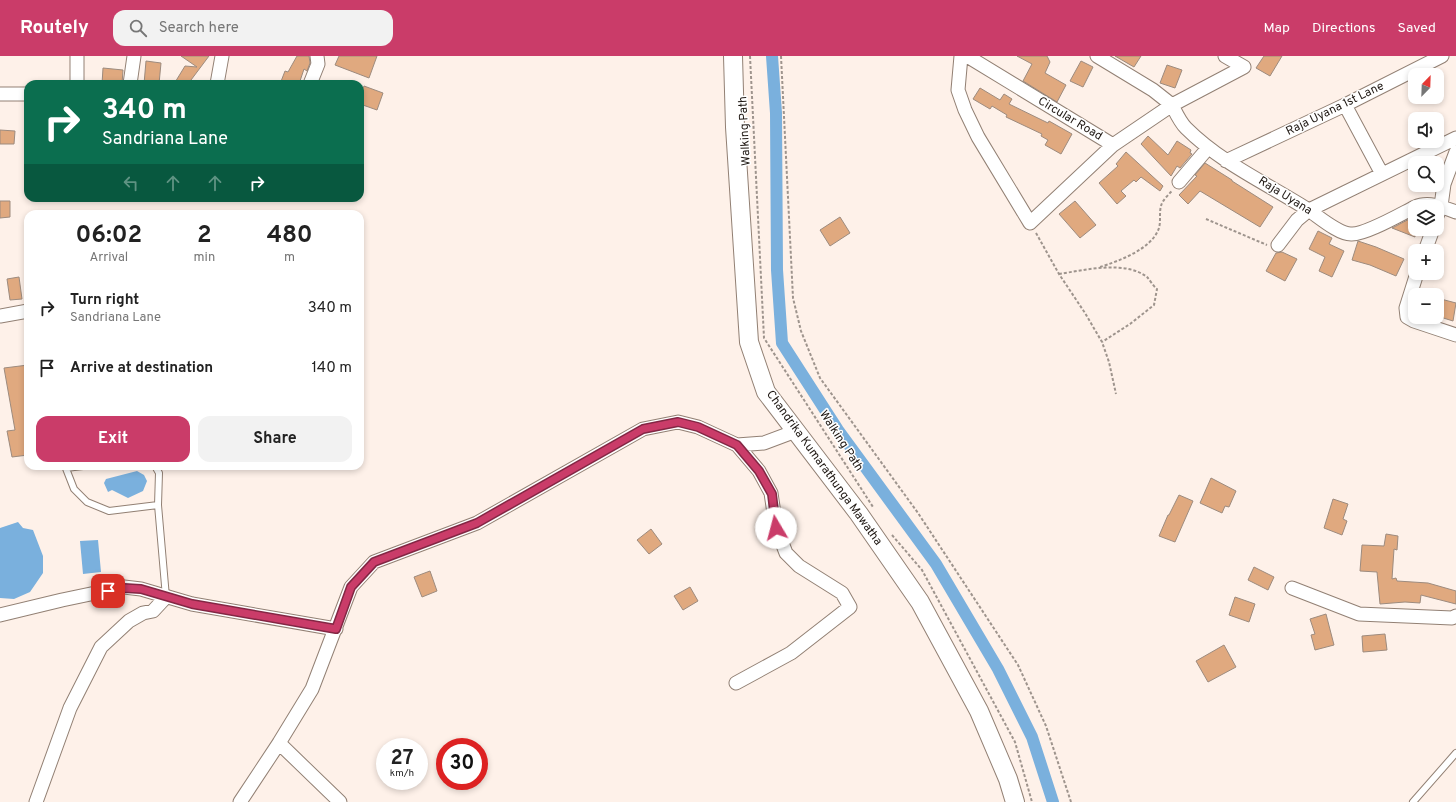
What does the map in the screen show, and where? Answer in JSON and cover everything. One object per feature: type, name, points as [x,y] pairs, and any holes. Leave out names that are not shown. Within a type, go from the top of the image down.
[{"type":"main road","name":"Chandrika Kumarathunga Mawatha","points":[[733,56],[735,127],[749,342],[766,392],[859,514],[920,602],[979,711],[1008,779],[1015,802]]},
{"type":"street","points":[[77,56],[77,80]]},
{"type":"street","points":[[131,80],[134,56]]},
{"type":"street","points":[[218,80],[222,56]]},
{"type":"street","points":[[312,80],[318,64],[317,56]]},
{"type":"street","points":[[961,56],[958,90],[964,110],[978,137],[1030,224],[1113,145]]},
{"type":"street","name":"Circular Road","points":[[967,56],[1113,145],[1172,105],[1244,67],[1225,56]]},
{"type":"street","points":[[1097,56],[1153,90],[1172,105]]},
{"type":"street","name":"Raja Uyana 1st Lane","points":[[1226,161],[1346,105],[1442,56]]},
{"type":"street","points":[[0,94],[24,94]]},
{"type":"street","name":"Raja Uyana","points":[[1172,105],[1185,127],[1208,148],[1226,161],[1308,210],[1325,222],[1350,235],[1361,233],[1408,210]]},
{"type":"street","points":[[1346,105],[1382,174]]},
{"type":"street","points":[[1278,245],[1297,220],[1308,210],[1456,138]]},
{"type":"street","points":[[1179,182],[1208,148]]},
{"type":"street","points":[[1441,200],[1444,184],[1456,152]]},
{"type":"street","name":"Raja Uyana","points":[[1444,211],[1456,212]]},
{"type":"street","points":[[1415,280],[1406,308],[1406,317],[1456,335]]},
{"type":"street","points":[[0,316],[24,312]]},
{"type":"street","points":[[240,802],[280,743],[312,689],[351,587],[374,562],[477,523],[643,429],[678,422],[698,427],[737,445],[759,471],[772,494],[776,528],[786,553],[799,566],[842,593],[850,606],[791,653],[736,683]]},
{"type":"street","points":[[737,445],[764,443],[796,431]]},
{"type":"street","points":[[0,615],[62,600],[124,588],[141,589],[192,604],[336,629]]},
{"type":"street","points":[[1292,588],[1359,614],[1452,618],[1456,616]]},
{"type":"street","points":[[36,802],[70,708],[101,647],[129,621],[143,613],[153,611],[166,597]]},
{"type":"street","points":[[280,743],[340,802]]},
{"type":"lane","points":[[67,470],[74,490],[87,502],[110,510],[158,505]]},
{"type":"lane","points":[[157,470],[159,473],[158,505],[166,597]]},
{"type":"lane","points":[[1413,802],[1456,753]]},
{"type":"path","name":"Walking Path","points":[[750,56],[764,338],[875,509]]},
{"type":"path","points":[[781,56],[793,298],[801,331],[820,378],[918,513],[1018,665],[1046,726],[1071,802]]},
{"type":"path","points":[[1097,269],[1116,262],[1138,251],[1152,239],[1159,228],[1161,205],[1179,182]]},
{"type":"path","points":[[1206,219],[1267,245],[1278,245]]},
{"type":"path","points":[[1030,224],[1059,274],[1102,342],[1109,362],[1116,394]]},
{"type":"path","points":[[1059,274],[1097,269],[1129,268],[1147,278],[1157,289],[1154,305],[1130,324],[1102,342]]},
{"type":"path","points":[[892,535],[922,570],[1015,742],[1032,802]]},
{"type":"water","points":[[137,471],[144,475],[147,481],[143,491],[128,498],[112,490],[108,492],[104,483],[106,479]]},
{"type":"water","points":[[18,522],[23,528],[33,530],[43,556],[43,573],[30,592],[14,599],[0,598],[0,528]]},
{"type":"water","points":[[98,540],[101,572],[83,574],[80,541]]},
{"type":"building","points":[[181,56],[209,56],[191,80],[176,80],[185,66],[197,67]]},
{"type":"building","points":[[297,56],[309,56],[310,63],[307,71],[304,69],[300,80],[282,80],[285,71],[288,72]]},
{"type":"building","points":[[339,56],[377,56],[369,78],[335,65]]},
{"type":"building","points":[[1017,56],[1047,56],[1050,62],[1045,73],[1066,85],[1057,102],[1023,81],[1032,64]]},
{"type":"building","points":[[1115,56],[1141,56],[1134,67]]},
{"type":"building","points":[[1264,56],[1282,56],[1270,76],[1256,68]]},
{"type":"building","points":[[146,61],[161,63],[159,80],[144,80]]},
{"type":"building","points":[[1081,61],[1093,67],[1083,87],[1070,81]]},
{"type":"building","points":[[1167,65],[1182,70],[1175,88],[1160,83]]},
{"type":"building","points":[[103,68],[123,70],[122,80],[102,80]]},
{"type":"building","points":[[364,86],[383,93],[377,110],[364,105]]},
{"type":"building","points":[[980,88],[1000,100],[1004,94],[1012,99],[1009,104],[1048,123],[1049,121],[1072,134],[1061,154],[1045,145],[1048,140],[1041,136],[1042,134],[1006,117],[1007,115],[992,106],[990,109],[973,99]]},
{"type":"building","points":[[0,130],[15,131],[14,144],[0,144]]},
{"type":"building","points":[[1148,136],[1168,155],[1177,141],[1191,150],[1190,153],[1192,154],[1180,168],[1177,166],[1171,176],[1141,144]]},
{"type":"building","points":[[1126,152],[1163,186],[1160,191],[1141,177],[1136,182],[1134,180],[1121,191],[1126,196],[1117,204],[1099,183],[1118,166],[1116,164]]},
{"type":"building","points":[[1205,163],[1273,207],[1260,227],[1200,191],[1188,204],[1179,195],[1197,176],[1195,175]]},
{"type":"building","points":[[0,201],[10,201],[10,217],[0,218]]},
{"type":"building","points":[[1075,201],[1096,225],[1080,238],[1059,214]]},
{"type":"building","points":[[840,217],[850,233],[830,246],[820,230]]},
{"type":"building","points":[[1408,220],[1408,234],[1392,228]]},
{"type":"building","points":[[1318,231],[1332,238],[1329,244],[1344,251],[1332,277],[1319,271],[1325,257],[1309,249]]},
{"type":"building","points":[[1358,241],[1404,259],[1396,276],[1370,265],[1352,260]]},
{"type":"building","points":[[1282,252],[1297,259],[1285,281],[1266,271],[1276,253]]},
{"type":"building","points":[[19,277],[22,299],[10,300],[7,279]]},
{"type":"building","points":[[1444,300],[1456,303],[1453,321],[1444,318]]},
{"type":"building","points":[[24,366],[24,456],[12,457],[7,431],[15,430],[4,368]]},
{"type":"building","points":[[1211,478],[1236,491],[1229,507],[1225,506],[1222,513],[1200,503]]},
{"type":"building","points":[[1179,495],[1193,501],[1175,542],[1159,536]]},
{"type":"building","points":[[1333,499],[1348,504],[1343,519],[1347,521],[1342,535],[1324,528]]},
{"type":"building","points":[[651,529],[662,544],[649,554],[637,540]]},
{"type":"building","points":[[1386,534],[1398,536],[1397,550],[1394,549],[1392,579],[1396,578],[1397,581],[1428,583],[1456,591],[1456,604],[1421,595],[1420,603],[1405,602],[1380,604],[1377,572],[1360,571],[1362,545],[1384,546]]},
{"type":"building","points":[[1254,567],[1274,577],[1268,590],[1248,580]]},
{"type":"building","points":[[430,571],[437,591],[422,597],[414,577]]},
{"type":"building","points":[[690,587],[698,601],[683,610],[674,596]]},
{"type":"building","points":[[1235,597],[1255,604],[1249,622],[1229,615]]},
{"type":"building","points":[[1326,614],[1334,645],[1315,650],[1311,635],[1315,634],[1310,619]]},
{"type":"building","points":[[1385,634],[1387,650],[1363,652],[1362,636]]},
{"type":"building","points":[[1224,645],[1236,667],[1208,682],[1196,661]]},
{"type":"waterway","points":[[772,56],[776,113],[777,270],[782,343],[838,430],[936,564],[998,669],[1032,737],[1053,802]]},
{"type":"route","points":[[108,591],[124,588],[141,589],[192,604],[336,629],[351,587],[374,562],[477,523],[643,429],[678,422],[698,427],[737,445],[759,471],[772,494],[776,528]]}]
